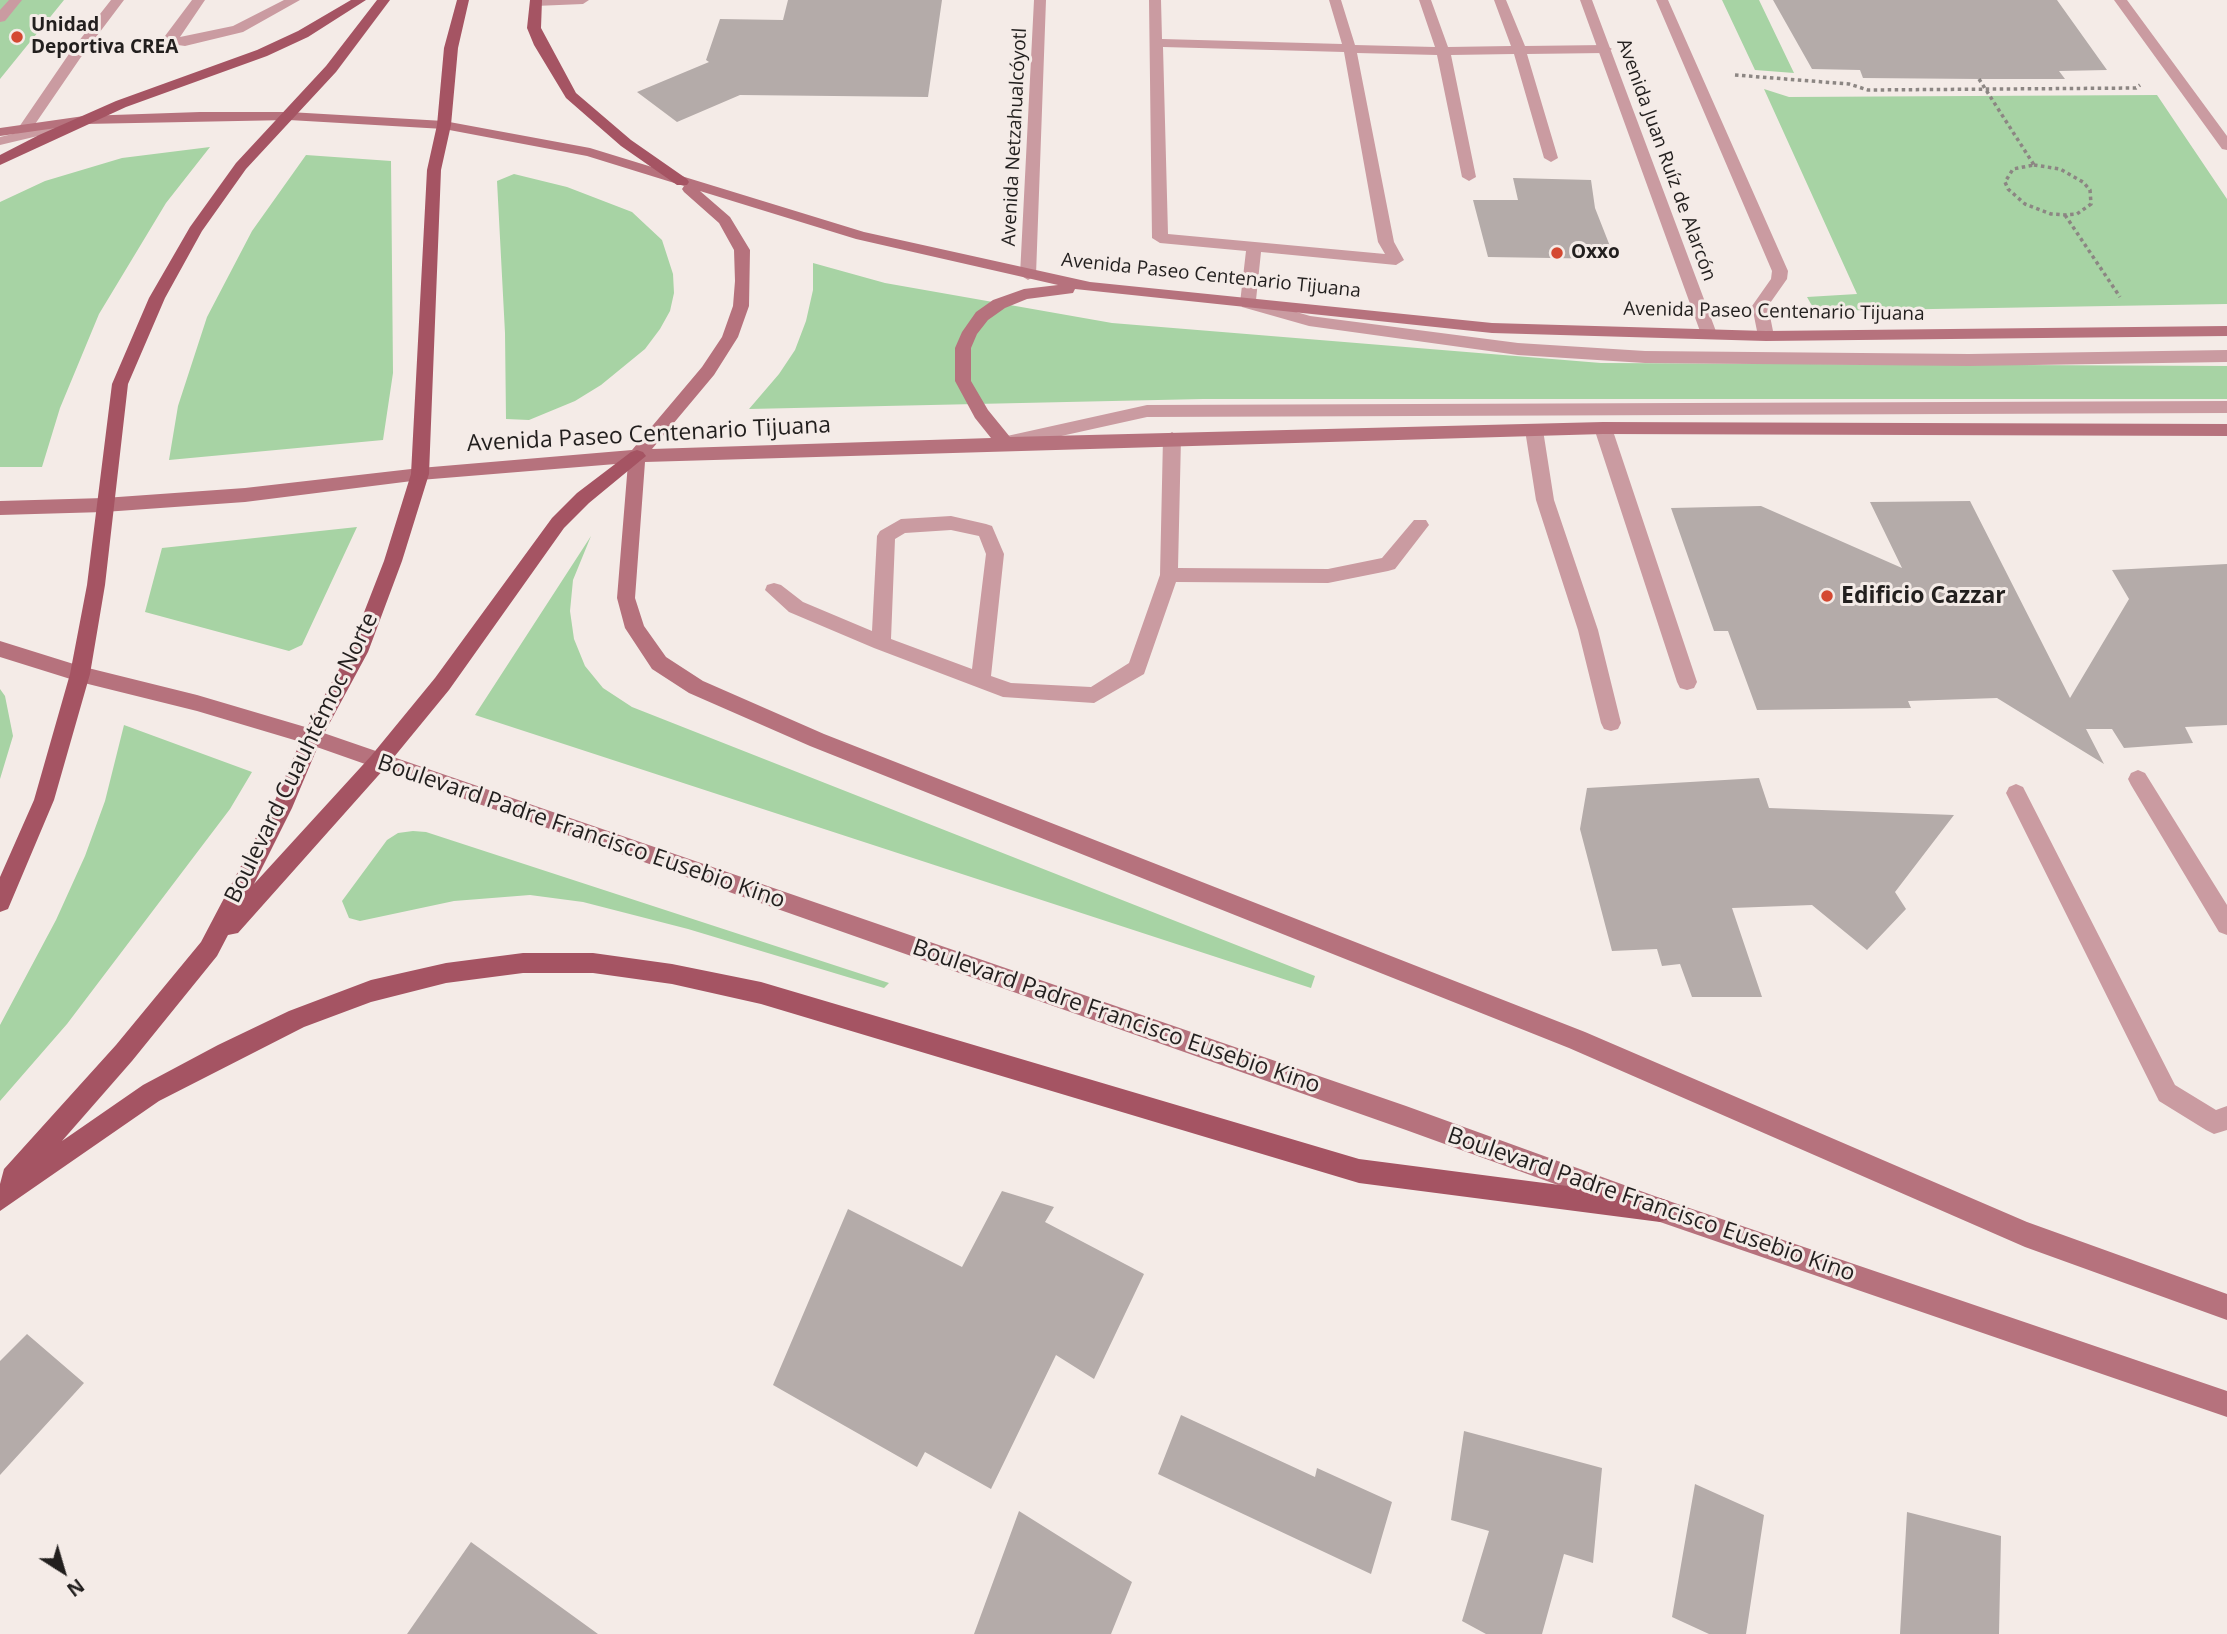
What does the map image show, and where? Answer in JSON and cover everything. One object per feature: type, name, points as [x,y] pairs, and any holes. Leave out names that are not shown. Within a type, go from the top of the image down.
[{"type":"main road","points":[[0,161],[140,96],[262,53],[303,34],[360,0]]},
{"type":"main road","points":[[0,902],[44,800],[80,674],[96,585],[120,384],[157,298],[195,230],[241,166],[331,69],[384,0]]},
{"type":"main road","name":"Boulevard Cuauhtémoc Norte","points":[[0,1193],[116,1064],[209,949],[282,808],[312,737],[358,652],[393,561],[420,474],[434,170],[444,125],[451,48],[463,0]]},
{"type":"main road","points":[[209,949],[378,762],[442,684],[558,523],[583,498],[638,456],[709,371],[730,337],[741,306],[742,250],[725,220],[682,182],[626,143],[571,95],[541,46],[534,28],[536,1]]},
{"type":"main road","name":"Avenida Paseo Centenario Tijuana","points":[[0,131],[84,120],[289,116],[444,125],[590,152],[861,236],[1028,275],[1090,287],[1492,328],[1766,336],[2227,331]]},
{"type":"main road","points":[[1005,443],[981,414],[963,381],[963,348],[970,332],[982,316],[999,304],[1024,294],[1090,287]]},
{"type":"main road","name":"Avenida Paseo Centenario Tijuana","points":[[0,508],[104,505],[324,488],[420,474],[638,456],[1005,443],[1603,428],[2227,430]]},
{"type":"main road","points":[[638,456],[626,598],[635,628],[659,663],[696,687],[945,792],[1577,1040],[2025,1234],[2227,1307]]},
{"type":"main road","name":"Boulevard Padre Francisco Eusebio Kino","points":[[0,649],[80,674],[197,703],[312,737],[1393,1114],[1660,1210],[2227,1404]]},
{"type":"main road","points":[[0,1199],[151,1093],[297,1019],[371,991],[446,973],[523,963],[593,963],[672,974],[761,993],[1359,1171],[1660,1210]]},
{"type":"street","points":[[0,18],[16,0]]},
{"type":"street","points":[[26,127],[76,54],[118,0]]},
{"type":"street","points":[[199,0],[172,36],[176,41],[185,42],[237,29],[294,0]]},
{"type":"street","points":[[536,1],[583,0]]},
{"type":"street","name":"Avenida Netzahualcóyotl","points":[[1028,275],[1040,0]]},
{"type":"street","points":[[1155,0],[1160,238],[1396,260],[1386,242],[1350,49],[1335,0]]},
{"type":"street","points":[[1425,0],[1443,51],[1469,177]]},
{"type":"street","points":[[1500,0],[1519,49],[1551,159]]},
{"type":"street","name":"Avenida Juan Ruíz de Alarcón","points":[[1586,0],[1709,334]]},
{"type":"street","points":[[1662,0],[1780,271],[1779,279],[1760,306],[1766,336]]},
{"type":"street","points":[[2120,0],[2227,146]]},
{"type":"street","points":[[1157,43],[1443,51],[1519,49],[1559,52],[1605,49]]},
{"type":"street","points":[[0,141],[84,120]]},
{"type":"street","points":[[1254,247],[1248,303],[1309,321],[1518,349],[1645,357],[1969,360],[2227,356]]},
{"type":"street","points":[[1005,443],[1147,411],[2227,407]]},
{"type":"street","points":[[1603,428],[1687,681]]},
{"type":"street","points":[[1534,430],[1545,500],[1588,630],[1611,723]]},
{"type":"street","points":[[774,590],[796,607],[881,643],[1010,691],[1094,695],[1137,668],[1169,575],[1172,438]]},
{"type":"street","points":[[881,643],[886,536],[901,526],[951,523],[986,531],[995,554],[981,680]]},
{"type":"street","points":[[1169,575],[1328,576],[1388,564],[1420,525]]},
{"type":"street","points":[[2138,779],[2227,925]]},
{"type":"street","points":[[2016,793],[2167,1093],[2214,1122],[2227,1118]]},
{"type":"path","points":[[1731,75],[1849,84],[1868,90],[2136,88],[2140,86],[2138,80],[2153,80],[2162,55]]},
{"type":"path","points":[[1979,79],[2034,165]]},
{"type":"path","points":[[2034,165],[2060,169],[2073,175],[2090,190],[2091,204],[2086,210],[2065,215],[2037,210],[2015,197],[2008,189],[2006,181],[2013,169],[2034,165]]},
{"type":"path","points":[[2065,215],[2144,332]]},
{"type":"green space","name":"Unidad Deportiva CREA","points":[[0,0],[64,0],[0,79]]},
{"type":"green space","points":[[1722,0],[1759,0],[1794,73],[1755,70]]},
{"type":"green space","points":[[1764,89],[1789,97],[2157,95],[2227,199],[2227,304],[1815,311],[1807,297],[1857,294]]},
{"type":"green space","points":[[210,147],[166,203],[99,314],[60,408],[42,467],[0,467],[0,202],[45,181],[122,158]]},
{"type":"green space","points":[[306,155],[391,161],[393,373],[383,440],[169,460],[178,406],[207,317],[252,231]]},
{"type":"green space","points":[[514,174],[567,187],[632,212],[662,240],[673,274],[674,293],[670,311],[645,349],[601,385],[575,401],[529,420],[506,419],[505,333],[497,181]]},
{"type":"green space","points":[[813,263],[885,283],[1112,323],[1601,363],[2227,366],[2227,399],[1203,399],[749,409],[779,374],[795,350],[806,321],[813,290]]},
{"type":"green space","points":[[357,527],[302,645],[289,651],[145,612],[162,548]]},
{"type":"green space","points":[[591,536],[573,580],[570,611],[574,639],[585,666],[603,688],[632,707],[1315,976],[1311,988],[475,715]]},
{"type":"green space","points":[[0,689],[5,696],[13,736],[0,779]]},
{"type":"green space","points":[[124,725],[252,772],[230,809],[67,1024],[0,1101],[0,1025],[56,920],[85,856],[105,801]]},
{"type":"green space","points":[[426,832],[889,983],[884,988],[688,929],[583,902],[530,895],[454,901],[360,921],[349,918],[342,901],[387,840],[398,833]]},
{"type":"building","points":[[788,0],[942,0],[928,97],[740,95],[677,122],[637,92],[709,62],[706,60],[720,19],[783,20]]},
{"type":"building","points":[[1773,0],[2057,0],[2107,70],[2059,71],[2065,79],[1979,79],[1863,78],[1860,70],[1812,69]]},
{"type":"building","points":[[1513,178],[1591,180],[1595,208],[1615,259],[1488,257],[1473,200],[1518,200]]},
{"type":"building","points":[[1970,501],[2070,698],[2129,599],[2112,570],[2227,564],[2227,725],[2185,727],[2193,743],[2124,748],[2112,729],[2086,729],[2104,764],[1997,698],[1908,701],[1911,708],[1757,710],[1728,631],[1714,631],[1671,508],[1761,506],[1902,568],[1870,502]]},
{"type":"building","points":[[1759,778],[1769,808],[1954,815],[1895,892],[1906,909],[1867,950],[1812,905],[1732,908],[1762,997],[1692,997],[1680,964],[1662,966],[1657,949],[1612,951],[1580,829],[1587,788]]},
{"type":"building","points":[[1002,1191],[1054,1207],[1045,1222],[1144,1274],[1094,1379],[1056,1355],[991,1489],[925,1452],[917,1467],[773,1385],[848,1209],[962,1267]]},
{"type":"building","points":[[27,1334],[84,1383],[0,1475],[0,1361]]},
{"type":"building","points":[[1181,1415],[1315,1477],[1317,1468],[1392,1502],[1371,1574],[1158,1474]]},
{"type":"building","points":[[1464,1431],[1602,1468],[1593,1563],[1564,1554],[1542,1634],[1486,1634],[1462,1621],[1489,1531],[1451,1520]]},
{"type":"building","points":[[1695,1484],[1764,1515],[1746,1634],[1709,1634],[1672,1617]]},
{"type":"building","points":[[1019,1511],[1132,1582],[1111,1634],[974,1634]]},
{"type":"building","points":[[1907,1512],[2001,1536],[1999,1634],[1900,1634]]},
{"type":"building","points":[[471,1542],[598,1634],[407,1634]]},
{"type":"place","name":"Unidad Deportiva CREA","points":[[17,37]]},
{"type":"place","name":"Oxxo","points":[[1557,253]]},
{"type":"place","name":"Edificio Cazzar","points":[[1827,596]]}]
